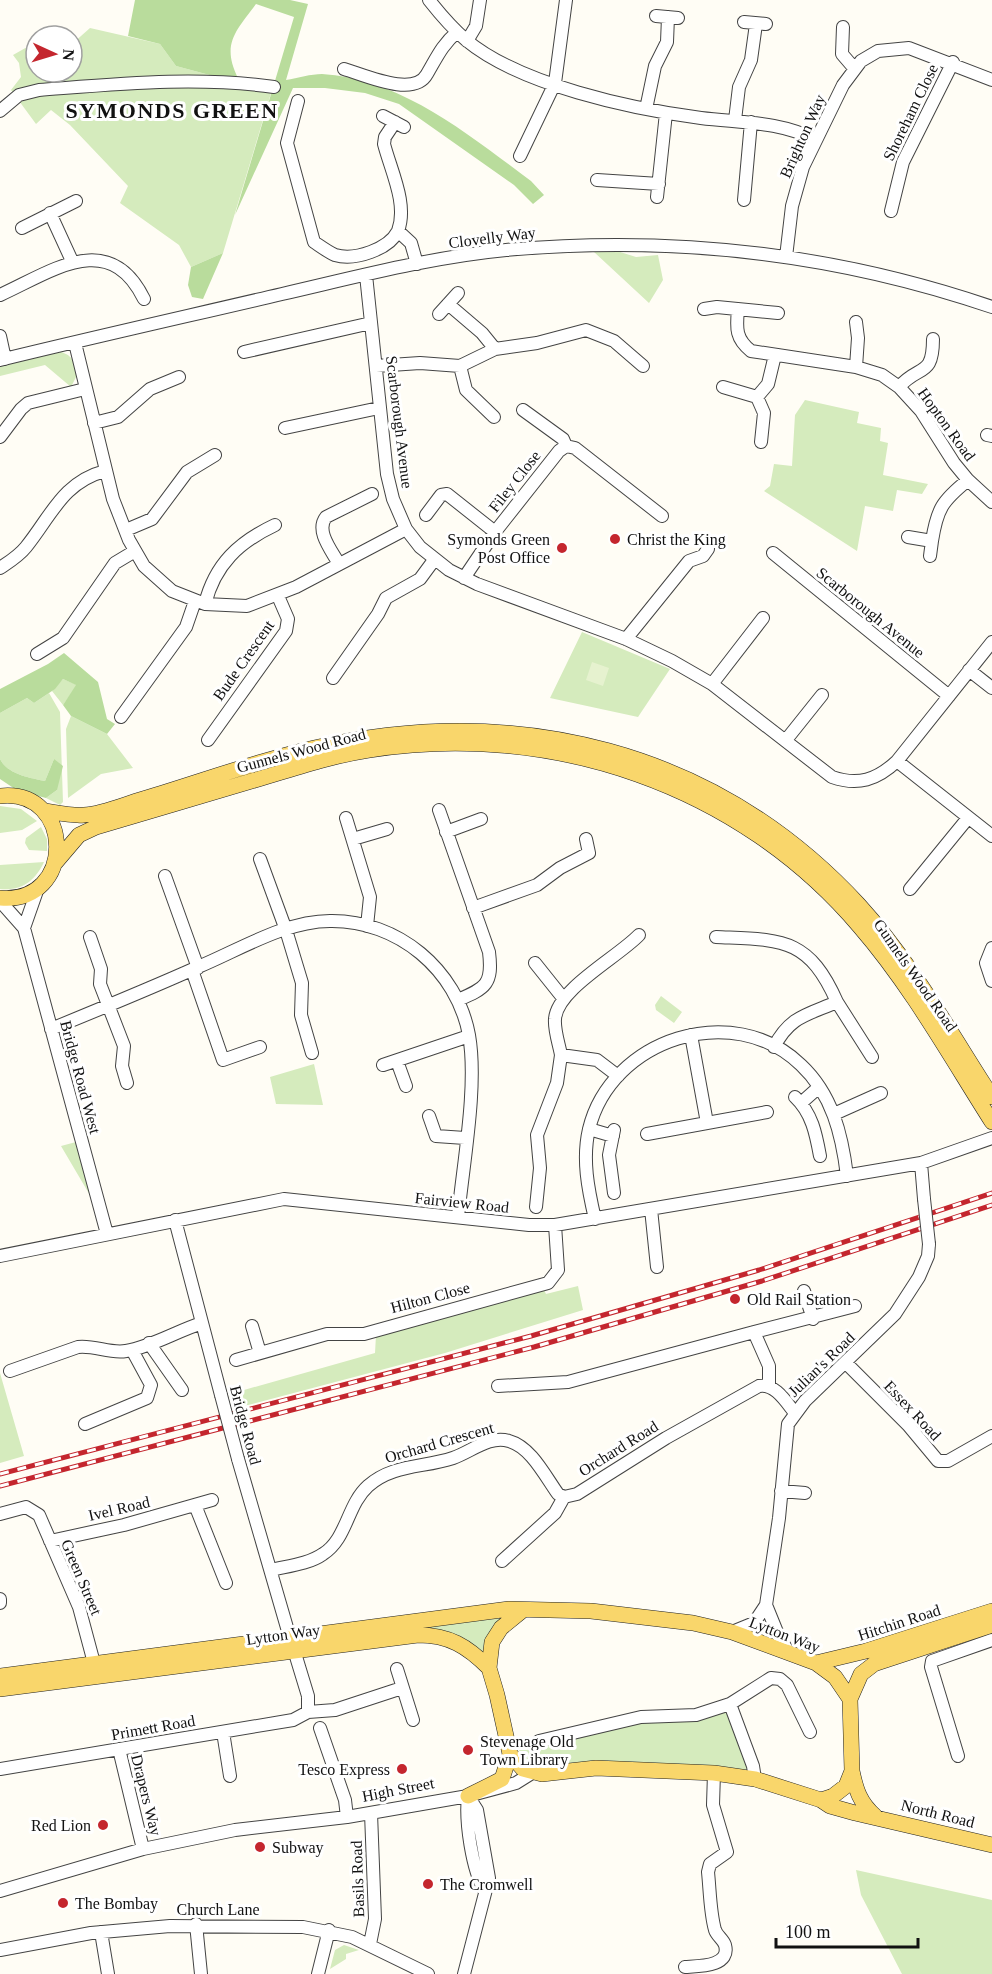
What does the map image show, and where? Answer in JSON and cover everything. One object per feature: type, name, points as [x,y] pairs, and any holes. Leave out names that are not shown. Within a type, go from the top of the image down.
[{"type":"main road","name":"Gunnels Wood Road","points":[[3,792],[45,811],[85,815],[312,749],[373,736],[420,731],[485,730],[568,740],[663,769],[697,784],[787,841],[858,904],[916,979],[986,1100],[992,1122]]},
{"type":"main road","name":"Gunnels Wood Road","points":[[38,888],[56,862],[80,835],[96,827],[319,761],[368,750],[420,744],[501,743],[566,754],[648,778],[681,792],[720,811],[771,843],[836,901],[892,967],[986,1100]]},
{"type":"main road","points":[[45,811],[55,828],[58,843],[56,862]]},
{"type":"main road","points":[[0,899],[25,896],[38,888]]},
{"type":"main road","name":"Lytton Way","points":[[0,1689],[509,1609],[591,1611],[693,1623],[732,1632],[816,1663],[836,1677],[850,1700]]},
{"type":"main road","points":[[524,1610],[501,1628],[492,1642],[489,1668],[510,1754],[518,1765],[532,1773]]},
{"type":"main road","name":"Hitchin Road","points":[[816,1663],[866,1652],[992,1611]]},
{"type":"main road","name":"Hitchin Road","points":[[850,1700],[861,1674],[874,1664],[992,1625]]},
{"type":"main road","name":"Lytton Way","points":[[0,1676],[94,1663],[292,1644],[434,1635],[464,1645],[489,1668]]},
{"type":"main road","points":[[821,1800],[842,1790],[852,1771],[850,1700]]},
{"type":"main road","points":[[468,1796],[502,1779],[510,1754]]},
{"type":"main road","name":"High Street","points":[[532,1773],[547,1774],[610,1768],[714,1773],[755,1779],[821,1800]]},
{"type":"main road","name":"North Road","points":[[852,1771],[855,1790],[864,1806],[875,1816]]},
{"type":"main road","name":"North Road","points":[[821,1800],[830,1806],[992,1845]]},
{"type":"street","points":[[429,0],[467,41],[516,70],[597,98],[666,113],[790,128],[816,140]]},
{"type":"street","points":[[467,41],[476,26],[480,0]]},
{"type":"street","points":[[520,156],[555,84],[566,0]]},
{"type":"street","points":[[646,109],[655,66],[667,42],[667,17]]},
{"type":"street","points":[[735,120],[739,87],[751,60],[755,23]]},
{"type":"street","points":[[344,69],[387,81],[413,85],[424,79],[440,47],[457,32]]},
{"type":"street","points":[[846,33],[842,54],[854,68]]},
{"type":"street","name":"Brighton Way","points":[[786,256],[795,193],[816,140],[854,68],[878,51],[902,47],[921,50],[992,80]]},
{"type":"street","name":"Shoreham Close","points":[[891,211],[903,162],[953,62]]},
{"type":"street","points":[[0,111],[19,95],[39,90],[190,80],[233,81],[274,87]]},
{"type":"street","points":[[298,102],[287,142],[314,242],[335,255],[361,254],[385,246],[392,241],[398,231],[402,215],[401,204],[384,144],[386,134],[399,124],[383,116]]},
{"type":"street","points":[[597,180],[658,191],[666,113]]},
{"type":"street","points":[[744,200],[751,122]]},
{"type":"street","points":[[22,228],[76,201]]},
{"type":"street","points":[[50,213],[72,261]]},
{"type":"street","points":[[398,231],[411,243],[417,264]]},
{"type":"street","name":"Clovelly Way","points":[[3,359],[417,264],[504,250],[570,245],[677,245],[786,256],[892,277],[992,307]]},
{"type":"street","points":[[0,295],[72,261],[95,260],[121,269],[130,275],[144,299]]},
{"type":"street","name":"Scarborough Avenue","points":[[366,275],[379,408],[393,499],[406,529],[435,560],[464,578],[626,639],[712,684],[822,770],[842,780],[870,780],[884,774],[897,762],[992,642]]},
{"type":"street","points":[[439,314],[458,292]]},
{"type":"street","points":[[448,303],[482,333],[495,349]]},
{"type":"street","points":[[704,309],[717,307],[778,313]]},
{"type":"street","name":"Hopton Road","points":[[738,310],[736,330],[738,339],[751,351],[856,367],[882,375],[899,387],[921,411],[968,480],[991,499]]},
{"type":"street","points":[[856,322],[858,338],[856,367]]},
{"type":"street","points":[[244,351],[371,323]]},
{"type":"street","points":[[376,366],[420,363],[460,366],[495,349],[537,343],[586,330],[614,341],[644,366]]},
{"type":"street","points":[[0,336],[3,359]]},
{"type":"street","name":"Hopton Road","points":[[899,387],[909,375],[925,370],[928,366],[933,339]]},
{"type":"street","name":"Bude Crescent","points":[[75,343],[105,471],[126,530],[144,566],[172,591],[200,602],[247,606],[278,596],[406,529]]},
{"type":"street","points":[[758,397],[768,384],[775,355]]},
{"type":"street","points":[[460,366],[466,390],[494,417]]},
{"type":"street","points":[[94,423],[118,417],[150,389],[179,376]]},
{"type":"street","points":[[723,387],[758,397]]},
{"type":"street","points":[[0,437],[28,403],[85,389]]},
{"type":"street","points":[[758,397],[764,413],[760,442]]},
{"type":"street","points":[[285,428],[379,408]]},
{"type":"street","points":[[523,410],[563,439],[566,447]]},
{"type":"street","name":"Filey Close","points":[[464,578],[495,532],[559,451],[566,447],[575,448],[662,516]]},
{"type":"street","points":[[126,530],[152,519],[187,472],[215,455]]},
{"type":"street","points":[[0,568],[26,547],[49,514],[79,480],[105,471]]},
{"type":"street","name":"Hopton Road","points":[[930,556],[938,510],[943,502],[968,480]]},
{"type":"street","points":[[339,564],[322,531],[322,522],[326,517],[372,494]]},
{"type":"street","points":[[426,515],[441,495],[447,494],[495,532]]},
{"type":"street","points":[[122,717],[186,627],[236,548],[275,525]]},
{"type":"street","points":[[908,537],[932,541]]},
{"type":"street","points":[[626,639],[689,561],[703,556],[708,549]]},
{"type":"street","points":[[37,654],[63,638],[115,563],[135,551]]},
{"type":"street","name":"Scarborough Avenue","points":[[773,553],[949,696]]},
{"type":"street","points":[[333,678],[378,614],[386,598],[420,579],[435,560]]},
{"type":"street","name":"Bude Crescent","points":[[208,740],[286,631],[288,619],[278,596]]},
{"type":"street","points":[[712,684],[763,618]]},
{"type":"street","points":[[969,670],[992,688]]},
{"type":"street","points":[[786,740],[822,695]]},
{"type":"street","points":[[897,762],[992,836]]},
{"type":"street","points":[[439,810],[489,952],[492,972],[486,984],[474,994],[458,1000]]},
{"type":"street","points":[[346,818],[370,897],[367,926]]},
{"type":"street","points":[[910,889],[968,818]]},
{"type":"street","points":[[446,832],[481,819]]},
{"type":"street","points":[[353,839],[387,829]]},
{"type":"street","points":[[586,839],[594,866]]},
{"type":"street","points":[[473,908],[537,885],[560,868],[589,853]]},
{"type":"street","points":[[260,859],[286,930],[302,983],[301,1015],[312,1053]]},
{"type":"street","points":[[165,876],[223,1059],[260,1047]]},
{"type":"street","points":[[24,928],[38,888]]},
{"type":"street","points":[[0,899],[24,928]]},
{"type":"street","points":[[51,1029],[286,930],[329,921],[367,926],[406,943],[430,959],[446,978],[458,1000],[469,1036],[472,1069],[458,1216]]},
{"type":"street","name":"Bridge Road West","points":[[24,928],[107,1234]]},
{"type":"street","points":[[536,1207],[540,1168],[537,1135],[557,1083],[561,1055],[554,1019],[563,998],[624,951],[639,935]]},
{"type":"street","points":[[716,937],[776,940],[794,947],[819,967],[837,1002],[872,1057]]},
{"type":"street","points":[[90,938],[101,969],[100,984],[124,1046],[122,1066],[127,1083]]},
{"type":"street","points":[[992,948],[986,963],[992,981]]},
{"type":"street","points":[[535,963],[563,998]]},
{"type":"street","points":[[774,1047],[784,1028],[790,1022],[837,1002]]},
{"type":"street","points":[[595,1219],[586,1174],[589,1130],[601,1101],[618,1076],[632,1062],[659,1044],[691,1035],[725,1032],[758,1039],[799,1063],[819,1087],[834,1114],[847,1176]]},
{"type":"street","points":[[691,1035],[707,1123]]},
{"type":"street","points":[[383,1065],[469,1036]]},
{"type":"street","points":[[561,1055],[597,1060],[618,1076]]},
{"type":"street","points":[[397,1060],[406,1086]]},
{"type":"street","points":[[819,1087],[798,1100],[815,1129],[820,1156]]},
{"type":"street","points":[[834,1114],[881,1093]]},
{"type":"street","points":[[647,1134],[767,1112]]},
{"type":"street","points":[[429,1116],[436,1136]]},
{"type":"street","points":[[589,1130],[614,1133],[609,1155],[614,1193]]},
{"type":"street","points":[[425,1143],[436,1136],[465,1138]]},
{"type":"street","name":"Fairview Road","points":[[0,1256],[284,1199],[529,1225],[555,1225],[921,1163],[992,1138]]},
{"type":"street","name":"Julian's Road","points":[[766,1605],[781,1491],[785,1438],[795,1413],[882,1328],[908,1296],[926,1263],[929,1244],[921,1163]]},
{"type":"street","points":[[651,1209],[657,1267]]},
{"type":"street","name":"Bridge Road","points":[[175,1220],[238,1459],[292,1644]]},
{"type":"street","name":"Hilton Close","points":[[236,1360],[327,1334],[364,1334],[548,1283],[558,1270],[555,1225]]},
{"type":"street","points":[[804,1291],[813,1319]]},
{"type":"street","points":[[498,1386],[568,1382],[754,1332],[813,1319],[855,1306]]},
{"type":"street","points":[[10,1371],[78,1347],[97,1347],[117,1352],[132,1350],[202,1323]]},
{"type":"street","points":[[252,1326],[260,1353]]},
{"type":"street","points":[[754,1332],[769,1366],[769,1386],[795,1413]]},
{"type":"street","points":[[148,1343],[182,1390]]},
{"type":"street","points":[[84,1424],[147,1398],[151,1385],[132,1350]]},
{"type":"street","name":"Essex Road","points":[[846,1363],[908,1425],[938,1461],[948,1461],[992,1436]]},
{"type":"street","name":"Orchard Road","points":[[502,1561],[555,1513],[564,1497],[577,1494],[666,1438],[750,1391],[762,1385],[769,1386]]},
{"type":"street","name":"Orchard Crescent","points":[[271,1570],[312,1559],[327,1551],[339,1537],[356,1498],[378,1478],[400,1468],[454,1458],[488,1441],[500,1439],[520,1446],[558,1494],[564,1497]]},
{"type":"street","points":[[781,1491],[805,1493]]},
{"type":"street","name":"Ivel Road","points":[[50,1541],[124,1525],[212,1500]]},
{"type":"street","points":[[195,1505],[226,1583]]},
{"type":"street","name":"Green Street","points":[[0,1514],[31,1508],[41,1519],[79,1607],[94,1663]]},
{"type":"street","points":[[732,1632],[754,1623],[766,1605]]},
{"type":"street","points":[[766,1605],[788,1651]]},
{"type":"street","points":[[958,1756],[931,1667],[932,1661],[992,1640]]},
{"type":"street","points":[[292,1644],[308,1696],[308,1712]]},
{"type":"street","points":[[397,1669],[413,1720]]},
{"type":"street","points":[[539,1741],[641,1717],[689,1716],[730,1704],[768,1679],[780,1679],[787,1685],[810,1732]]},
{"type":"street","name":"Primett Road","points":[[0,1769],[293,1720],[308,1712],[335,1710],[402,1688]]},
{"type":"street","points":[[730,1704],[753,1766],[755,1779]]},
{"type":"street","points":[[320,1728],[341,1789],[347,1817]]},
{"type":"street","points":[[224,1732],[230,1776]]},
{"type":"street","name":"Drapers Way","points":[[119,1749],[143,1849]]},
{"type":"street","name":"High Street","points":[[0,1891],[143,1849],[235,1830],[347,1817],[468,1796],[516,1783],[532,1773]]},
{"type":"street","points":[[685,1967],[710,1965],[725,1954],[724,1942],[714,1928],[708,1872],[714,1861],[727,1852],[713,1805],[714,1773]]},
{"type":"street","points":[[464,1974],[485,1892],[479,1881],[466,1813],[468,1796]]},
{"type":"street","name":"Basils Road","points":[[370,1944],[375,1919],[371,1813]]},
{"type":"street","points":[[196,1924],[201,1974]]},
{"type":"street","name":"Church Lane","points":[[0,1950],[101,1932],[196,1924],[303,1927],[329,1930],[370,1944],[428,1974]]},
{"type":"street","name":"Basils Road","points":[[318,1974],[329,1930]]},
{"type":"street","points":[[101,1932],[108,1974]]},
{"type":"green space","points":[[135,0],[290,0],[308,4],[286,80],[322,74],[351,78],[379,86],[407,98],[459,128],[531,181],[544,195],[533,204],[514,185],[399,104],[365,93],[325,88],[293,88],[235,215],[294,17],[256,4],[233,38],[231,56],[238,78],[217,77],[176,66],[160,44],[128,36]]},
{"type":"green space","name":"SYMONDS GREEN","points":[[90,28],[160,44],[176,66],[217,77],[275,80],[223,253],[191,267],[179,245],[120,203],[128,186],[70,125],[51,110],[36,124],[11,90],[21,77],[19,63],[13,55],[24,49],[24,84],[84,84],[84,33]]},
{"type":"green space","points":[[617,251],[636,257],[658,255],[663,280],[649,303],[594,252]]},
{"type":"green space","points":[[223,253],[203,299],[192,297],[188,285],[191,267]]},
{"type":"green space","points":[[61,352],[73,360],[75,367],[77,375],[71,387],[45,365],[0,376],[0,365]]},
{"type":"green space","points":[[805,400],[859,412],[857,423],[881,428],[880,441],[888,443],[883,475],[928,484],[922,494],[897,490],[893,511],[865,506],[857,551],[764,491],[770,486],[774,464],[792,466],[795,415]]},
{"type":"green space","points":[[582,632],[670,669],[638,717],[550,698]]},
{"type":"green space","points":[[64,653],[98,682],[107,719],[115,724],[107,734],[71,716],[63,705],[76,685],[63,679],[55,689],[34,703],[27,698],[0,713],[0,689]]},
{"type":"green space","points":[[592,662],[609,668],[603,686],[586,680]]},
{"type":"green space","points":[[63,679],[77,685],[63,705],[52,691]]},
{"type":"green space","points":[[49,693],[60,712],[63,802],[60,805],[46,798],[57,790],[54,759],[45,781],[13,772],[0,759],[0,713],[27,698],[34,703]]},
{"type":"green space","points":[[71,716],[107,734],[133,768],[101,774],[68,798],[66,729]]},
{"type":"green space","points":[[0,759],[13,772],[45,781],[54,759],[63,766],[57,790],[46,798],[18,791],[0,779]]},
{"type":"green space","points":[[0,806],[21,809],[37,821],[22,830],[0,833]]},
{"type":"green space","points":[[41,827],[47,839],[47,851],[29,850],[25,843],[26,838]]},
{"type":"green space","points":[[44,862],[36,875],[27,883],[15,888],[0,889],[0,865]]},
{"type":"green space","points":[[661,996],[682,1012],[674,1023],[656,1010],[655,1005]]},
{"type":"green space","points":[[314,1064],[323,1105],[276,1104],[270,1077]]},
{"type":"green space","points":[[76,1142],[91,1197],[61,1146]]},
{"type":"green space","points":[[578,1286],[583,1310],[445,1353],[233,1409],[227,1387],[234,1386],[244,1390],[375,1353],[376,1335],[544,1290],[546,1294]]},
{"type":"green space","points":[[0,1373],[24,1456],[0,1463]]},
{"type":"green space","points":[[504,1616],[485,1654],[448,1632],[415,1627]]},
{"type":"green space","points":[[726,1710],[731,1714],[750,1767],[747,1772],[609,1761],[539,1767],[526,1763],[519,1750],[644,1720]]},
{"type":"green space","points":[[856,1870],[992,1900],[992,1974],[902,1974],[861,1895]]},
{"type":"green space","points":[[344,1945],[359,1950],[346,1954],[346,1959],[330,1969],[335,1950]]},
{"type":"railway","points":[[0,1474],[531,1336],[759,1270],[992,1193]]},
{"type":"railway","points":[[0,1486],[534,1347],[762,1281],[992,1205]]},
{"type":"place","name":"Christ the King","points":[[615,539]]},
{"type":"place","name":"Symonds Green Post Office","points":[[562,548]]},
{"type":"place","name":"Old Rail Station","points":[[735,1299]]},
{"type":"place","name":"Stevenage Old Town Library","points":[[468,1750]]},
{"type":"place","name":"Tesco Express","points":[[402,1769]]},
{"type":"place","name":"Red Lion","points":[[103,1825]]},
{"type":"place","name":"Subway","points":[[260,1847]]},
{"type":"place","name":"The Cromwell","points":[[428,1884]]},
{"type":"place","name":"The Bombay","points":[[63,1903]]},
{"type":"district","name":"SYMONDS GREEN","points":[[172,110]]}]
